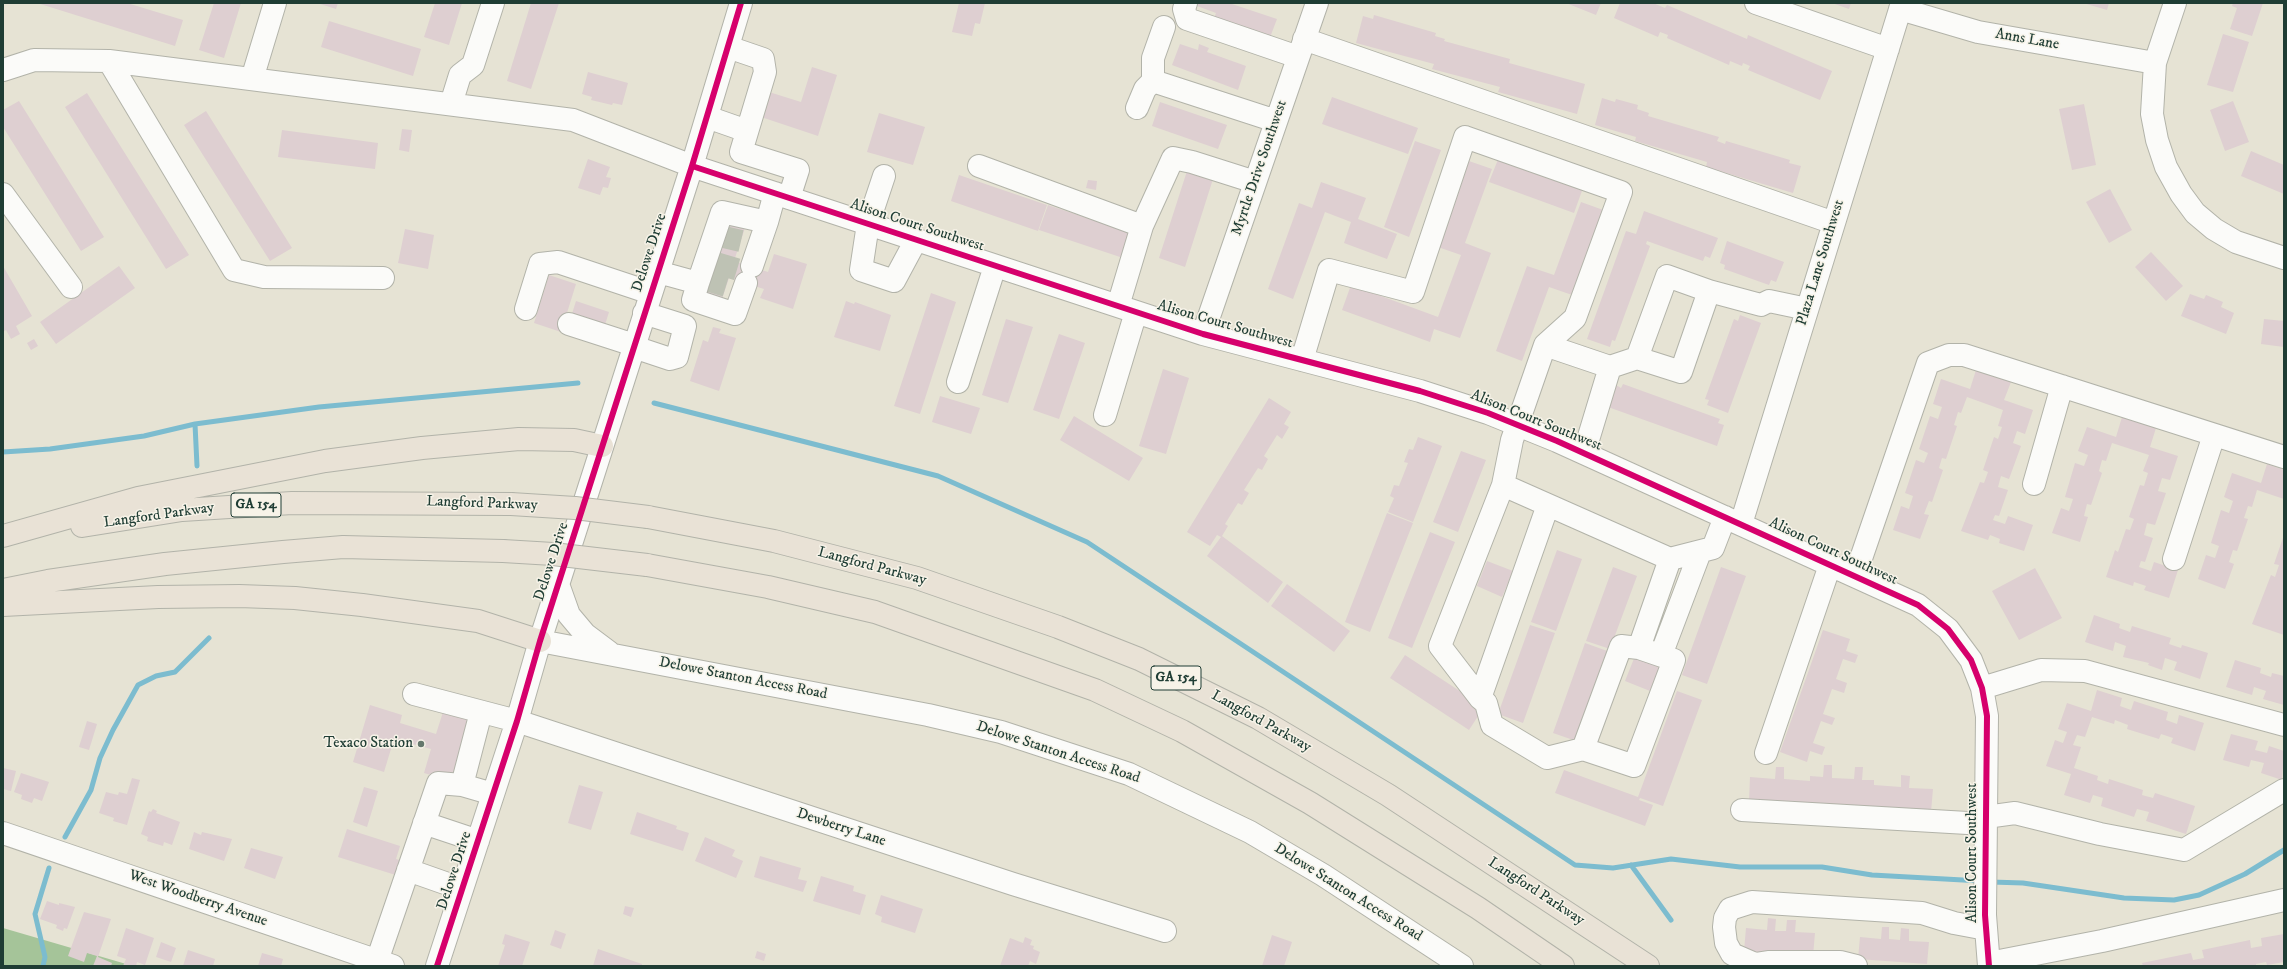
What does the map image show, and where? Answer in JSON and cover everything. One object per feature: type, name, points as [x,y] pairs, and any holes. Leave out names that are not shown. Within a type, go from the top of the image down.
[{"type":"highway","points":[[3,536],[138,498],[325,461],[422,448],[519,439],[574,440],[602,446]]},
{"type":"highway","name":"Langford Parkway","points":[[3,539],[182,510],[292,503],[511,504],[575,508],[648,517],[774,541],[916,578],[1058,627],[1139,659],[1258,718],[1381,791],[1648,966]]},
{"type":"highway","points":[[3,590],[48,581],[151,566],[291,551],[359,547],[503,550],[561,554],[647,565],[768,587],[875,612],[1095,690],[1182,731],[1310,803],[1478,908],[1563,966]]},
{"type":"highway","points":[[3,604],[158,597],[239,596],[295,598],[405,610],[478,621],[540,641]]},
{"type":"street","points":[[252,79],[275,3]]},
{"type":"street","points":[[451,104],[460,76],[473,65],[493,3]]},
{"type":"street","name":"Delowe Drive","points":[[437,966],[517,722],[540,641],[692,166],[741,3]]},
{"type":"street","points":[[1186,3],[1184,9],[1187,19],[1301,48],[1834,223]]},
{"type":"street","name":"Myrtle Drive Southwest","points":[[1202,334],[1317,3]]},
{"type":"street","points":[[1756,3],[1888,49]]},
{"type":"street","points":[[2175,3],[2156,63],[2152,114],[2157,140],[2166,167],[2181,194],[2195,213],[2214,230],[2236,242],[2284,258]]},
{"type":"street","name":"Plaza Lane Southwest","points":[[1700,552],[1713,548],[1733,520],[1807,309],[1901,6]]},
{"type":"street","name":"Anns Lane","points":[[1901,6],[1978,32],[2156,63]]},
{"type":"street","points":[[1137,108],[1145,89],[1153,81],[1152,58],[1164,27]]},
{"type":"street","points":[[658,272],[726,266],[767,222],[798,170],[741,152],[765,72],[763,59],[728,47]]},
{"type":"street","name":"Alison Court Southwest","points":[[6,63],[34,60],[109,61],[572,120],[692,166],[1202,334],[1420,391],[1518,425],[1733,520],[1918,605],[1948,629],[1971,660],[1982,688],[1987,716],[1986,929],[1989,964]]},
{"type":"street","points":[[109,61],[234,270],[264,277],[383,278]]},
{"type":"street","points":[[1153,81],[1276,122]]},
{"type":"street","points":[[707,117],[747,131]]},
{"type":"street","points":[[1302,360],[1329,270],[1412,292],[1465,137],[1620,192],[1575,318],[1545,345],[1512,440],[1503,485],[1440,646],[1480,698],[1486,703],[1492,725],[1547,758],[1583,749],[1634,766],[1700,552]]},
{"type":"street","points":[[1105,415],[1127,309],[1142,226],[1173,158],[1192,162],[1255,182]]},
{"type":"street","points":[[979,166],[1142,226]]},
{"type":"street","points":[[884,176],[868,224],[861,270],[894,281],[916,240]]},
{"type":"street","points":[[3,194],[71,287]]},
{"type":"street","points":[[726,266],[722,212],[767,222]]},
{"type":"street","points":[[526,309],[540,264],[558,262],[651,293]]},
{"type":"street","points":[[958,382],[995,266]]},
{"type":"street","points":[[1637,358],[1667,276],[1709,291],[1761,305],[1769,301],[1807,309]]},
{"type":"street","points":[[1545,345],[1610,367],[1637,358],[1681,372],[1709,291]]},
{"type":"street","points":[[569,324],[670,359],[676,357],[684,326],[644,313]]},
{"type":"street","points":[[1855,576],[1928,363],[1949,355],[1964,355],[2284,457]]},
{"type":"street","points":[[1584,453],[1610,367]]},
{"type":"street","points":[[2034,484],[2062,386]]},
{"type":"street","points":[[2174,559],[2214,435]]},
{"type":"street","points":[[1503,485],[1670,559],[1700,552]]},
{"type":"street","points":[[1480,698],[1548,505]]},
{"type":"street","points":[[1639,648],[1670,559]]},
{"type":"street","points":[[1766,753],[1830,565]]},
{"type":"street","points":[[558,584],[569,615],[585,634],[612,654]]},
{"type":"street","name":"Delowe Stanton Access Road","points":[[540,641],[935,716],[1001,732],[1129,774],[1250,832],[1323,875],[1462,966]]},
{"type":"street","points":[[1583,749],[1621,646],[1639,648],[1667,657]]},
{"type":"street","points":[[1982,688],[2041,670],[2085,671],[2284,725]]},
{"type":"street","name":"Dewberry Lane","points":[[414,694],[517,722],[1013,884],[1165,931]]},
{"type":"street","points":[[462,785],[482,712]]},
{"type":"street","points":[[385,963],[408,870],[438,783],[462,785],[493,794]]},
{"type":"street","points":[[1742,810],[1986,821],[2015,813],[2100,834],[2184,850],[2284,790]]},
{"type":"street","points":[[424,824],[478,841]]},
{"type":"street","name":"West Woodberry Avenue","points":[[3,833],[385,963]]},
{"type":"street","points":[[408,870],[462,889]]},
{"type":"street","points":[[1989,964],[2102,941],[2284,900]]},
{"type":"street","points":[[1856,966],[1840,962],[1768,962],[1755,964],[1732,954],[1726,942],[1724,926],[1725,918],[1730,909],[1752,902],[1922,913],[1954,923],[1986,929]]},
{"type":"green space","points":[[3,928],[133,966],[3,966]]},
{"type":"building","points":[[37,3],[127,3],[183,20],[175,46]]},
{"type":"building","points":[[214,3],[241,3],[224,58],[199,50]]},
{"type":"building","points":[[317,3],[338,3],[336,9]]},
{"type":"building","points":[[435,3],[462,3],[449,45],[424,37]]},
{"type":"building","points":[[531,3],[559,3],[531,89],[507,81]]},
{"type":"building","points":[[959,3],[985,3],[980,24],[975,23],[972,36],[952,32]]},
{"type":"building","points":[[1198,3],[1229,3],[1277,19],[1269,40],[1213,21],[1216,13],[1197,6]]},
{"type":"building","points":[[1566,3],[1601,3],[1596,15]]},
{"type":"building","points":[[1620,3],[1653,3],[1665,8],[1667,5],[1747,39],[1748,35],[1832,71],[1820,100],[1748,70],[1750,66],[1743,63],[1742,66],[1730,61],[1729,65],[1667,38],[1668,35],[1660,32],[1658,37],[1614,18]]},
{"type":"building","points":[[1832,3],[1851,3],[1849,9]]},
{"type":"building","points":[[2083,3],[2109,3],[2107,10]]},
{"type":"building","points":[[2233,3],[2263,3],[2252,36],[2230,29],[2237,8],[2232,6]]},
{"type":"building","points":[[1374,15],[1436,33],[1435,36],[1445,39],[1444,41],[1510,59],[1509,63],[1585,84],[1577,114],[1498,92],[1500,87],[1432,69],[1434,64],[1356,43],[1363,16],[1373,19]]},
{"type":"building","points":[[329,21],[421,49],[413,76],[321,47]]},
{"type":"building","points":[[2223,34],[2249,42],[2233,92],[2207,85]]},
{"type":"building","points":[[1180,44],[1198,50],[1199,44],[1209,48],[1207,52],[1246,66],[1238,90],[1172,65]]},
{"type":"building","points":[[812,67],[837,75],[818,136],[761,117],[769,92],[801,102]]},
{"type":"building","points":[[588,72],[628,83],[622,105],[613,103],[612,105],[591,100],[592,97],[582,94]]},
{"type":"building","points":[[87,93],[189,255],[166,269],[65,107]]},
{"type":"building","points":[[1332,97],[1418,128],[1408,154],[1322,124]]},
{"type":"building","points":[[1602,98],[1615,102],[1616,99],[1638,105],[1637,109],[1649,113],[1648,116],[1719,137],[1717,141],[1725,144],[1726,141],[1790,160],[1789,163],[1801,166],[1793,193],[1706,167],[1707,162],[1635,141],[1636,137],[1595,125]]},
{"type":"building","points":[[19,101],[104,237],[81,251],[3,127],[3,110]]},
{"type":"building","points":[[2233,101],[2249,142],[2225,151],[2210,110]]},
{"type":"building","points":[[1160,102],[1227,125],[1218,149],[1152,126]]},
{"type":"building","points":[[2084,104],[2096,165],[2072,170],[2059,109]]},
{"type":"building","points":[[206,111],[292,248],[270,261],[184,125]]},
{"type":"building","points":[[879,113],[925,127],[913,165],[867,152]]},
{"type":"building","points":[[402,129],[412,130],[409,152],[399,150]]},
{"type":"building","points":[[282,130],[378,143],[375,169],[278,157]]},
{"type":"building","points":[[1415,141],[1441,150],[1409,237],[1384,227]]},
{"type":"building","points":[[2251,151],[2284,165],[2284,194],[2241,176]]},
{"type":"building","points":[[1499,157],[1583,188],[1574,213],[1489,182]]},
{"type":"building","points":[[588,159],[610,167],[606,177],[611,178],[608,188],[603,187],[600,195],[578,188]]},
{"type":"building","points":[[1466,160],[1492,169],[1465,243],[1491,253],[1460,338],[1434,329],[1430,342],[1342,310],[1351,285],[1438,317],[1461,255],[1435,246]]},
{"type":"building","points":[[1187,171],[1213,179],[1185,267],[1159,258]]},
{"type":"building","points":[[959,175],[1047,205],[1038,231],[951,201]]},
{"type":"building","points":[[1088,180],[1097,181],[1096,190],[1086,188]]},
{"type":"building","points":[[1321,182],[1366,198],[1358,219],[1397,234],[1387,259],[1344,243],[1351,222],[1325,212],[1293,299],[1268,289],[1299,203],[1312,208]]},
{"type":"building","points":[[2110,189],[2132,230],[2109,243],[2086,202]]},
{"type":"building","points":[[1581,202],[1606,211],[1575,296],[1549,287],[1522,361],[1496,351],[1527,266],[1554,275]]},
{"type":"building","points":[[1048,205],[1135,234],[1126,259],[1039,230]]},
{"type":"building","points":[[1644,211],[1718,238],[1710,258],[1705,256],[1703,261],[1647,241],[1646,244],[1650,246],[1615,341],[1612,340],[1610,347],[1587,339],[1626,231],[1636,234]]},
{"type":"building","points":[[730,220],[746,225],[734,261],[768,272],[774,254],[807,264],[793,309],[760,298],[764,289],[729,278],[721,302],[705,297]]},
{"type":"building","points":[[405,229],[434,235],[428,269],[398,263]]},
{"type":"building","points":[[1727,241],[1784,262],[1776,282],[1771,280],[1769,285],[1724,269],[1725,265],[1720,263]]},
{"type":"building","points":[[2151,252],[2183,286],[2166,301],[2135,267]]},
{"type":"building","points":[[3,266],[32,316],[16,326],[20,334],[11,339],[6,330],[3,332]]},
{"type":"building","points":[[119,266],[135,288],[56,344],[40,322]]},
{"type":"building","points":[[549,275],[576,284],[561,332],[534,323]]},
{"type":"building","points":[[931,293],[956,302],[920,414],[894,406]]},
{"type":"building","points":[[2190,294],[2204,299],[2206,295],[2223,302],[2221,307],[2234,313],[2226,334],[2181,316]]},
{"type":"building","points":[[576,301],[609,312],[604,328],[571,317]]},
{"type":"building","points":[[846,301],[854,304],[855,302],[891,315],[880,351],[834,337]]},
{"type":"building","points":[[1740,315],[1761,323],[1728,413],[1707,405],[1709,400],[1705,399],[1734,319],[1738,321]]},
{"type":"building","points":[[1006,319],[1033,327],[1008,403],[982,395]]},
{"type":"building","points":[[2264,319],[2284,321],[2284,347],[2261,344]]},
{"type":"building","points":[[713,327],[721,329],[719,333],[736,338],[719,391],[690,381],[703,340],[708,342]]},
{"type":"building","points":[[1059,334],[1085,343],[1059,419],[1033,410]]},
{"type":"building","points":[[34,339],[38,346],[31,350],[27,343]]},
{"type":"building","points":[[1163,369],[1189,378],[1166,454],[1139,446]]},
{"type":"building","points":[[1976,370],[2011,382],[2004,400],[2033,410],[2025,434],[2017,431],[2013,443],[2021,446],[2009,479],[2001,476],[1998,487],[2008,490],[1999,516],[1995,515],[1993,520],[2005,524],[2008,516],[2033,525],[2024,551],[1999,543],[2000,539],[1990,535],[1988,540],[1961,531],[1980,482],[1984,483],[1988,472],[1983,470],[1994,437],[1998,439],[2002,427],[1998,426],[2003,410],[1967,397],[1961,413],[1958,412],[1954,425],[1957,426],[1946,459],[1942,458],[1939,468],[1943,470],[1932,502],[1929,501],[1924,514],[1929,515],[1920,539],[1893,530],[1901,506],[1909,509],[1913,496],[1905,493],[1916,460],[1924,463],[1928,453],[1919,449],[1930,416],[1938,419],[1942,407],[1933,404],[1941,379],[1970,389]]},
{"type":"building","points":[[1623,384],[1720,419],[1718,423],[1724,425],[1717,446],[1608,407],[1616,385],[1621,388]]},
{"type":"building","points":[[940,396],[980,408],[971,434],[932,422]]},
{"type":"building","points":[[1269,398],[1291,412],[1284,424],[1289,427],[1282,439],[1277,435],[1264,456],[1268,459],[1262,470],[1258,468],[1244,490],[1249,493],[1242,505],[1238,503],[1225,524],[1228,526],[1222,536],[1283,582],[1268,603],[1207,556],[1221,537],[1217,535],[1210,546],[1187,532]]},
{"type":"building","points":[[1074,416],[1143,458],[1129,481],[1060,440]]},
{"type":"building","points":[[2122,417],[2156,428],[2150,447],[2178,456],[2170,480],[2162,478],[2158,491],[2166,493],[2155,525],[2147,523],[2144,535],[2153,538],[2145,562],[2141,561],[2139,567],[2151,571],[2154,562],[2178,570],[2169,598],[2144,590],[2146,586],[2134,582],[2133,586],[2106,577],[2115,550],[2118,552],[2126,529],[2130,530],[2134,519],[2129,517],[2140,485],[2144,486],[2148,473],[2143,471],[2149,455],[2112,443],[2106,461],[2102,460],[2099,471],[2102,473],[2091,505],[2087,504],[2084,516],[2088,517],[2080,542],[2052,533],[2061,508],[2069,511],[2073,499],[2065,497],[2075,463],[2084,466],[2088,455],[2078,451],[2087,427],[2116,437]]},
{"type":"building","points":[[1418,437],[1442,446],[1413,522],[1388,512],[1394,498],[1390,496],[1394,485],[1399,486],[1408,463],[1404,462],[1409,449],[1413,450]]},
{"type":"building","points":[[1461,451],[1486,460],[1458,532],[1433,522]]},
{"type":"building","points":[[2267,464],[2284,470],[2284,499],[2257,490],[2252,507],[2248,506],[2244,518],[2248,519],[2237,551],[2233,550],[2229,562],[2234,564],[2225,589],[2198,579],[2206,555],[2215,558],[2219,546],[2211,543],[2221,510],[2229,513],[2233,501],[2224,497],[2232,473],[2261,483]]},
{"type":"building","points":[[1387,513],[1413,523],[1370,632],[1345,622]]},
{"type":"building","points":[[1430,532],[1455,542],[1412,648],[1388,638]]},
{"type":"building","points":[[2284,535],[2284,635],[2252,624],[2271,575],[2275,577],[2279,565],[2274,564]]},
{"type":"building","points":[[1557,550],[1582,559],[1556,631],[1531,622]]},
{"type":"building","points":[[1487,561],[1513,571],[1502,597],[1477,586]]},
{"type":"building","points":[[1613,567],[1637,576],[1610,649],[1586,641]]},
{"type":"building","points":[[1721,567],[1746,576],[1707,684],[1682,675]]},
{"type":"building","points":[[2035,568],[2062,618],[2019,640],[1992,591]]},
{"type":"building","points":[[1287,584],[1350,631],[1334,652],[1271,606]]},
{"type":"building","points":[[2094,615],[2120,624],[2119,628],[2130,632],[2132,626],[2171,638],[2169,644],[2181,648],[2182,645],[2208,653],[2200,679],[2174,670],[2177,662],[2165,658],[2162,670],[2148,665],[2149,663],[2123,657],[2126,646],[2115,642],[2113,651],[2085,642]]},
{"type":"building","points":[[1530,625],[1555,633],[1523,723],[1498,714]]},
{"type":"building","points":[[1823,630],[1850,639],[1846,651],[1858,655],[1855,663],[1843,659],[1836,679],[1847,683],[1844,693],[1832,689],[1823,714],[1835,718],[1832,725],[1821,721],[1813,743],[1825,747],[1822,755],[1810,751],[1807,762],[1780,752]]},
{"type":"building","points":[[1585,643],[1610,652],[1579,742],[1553,733]]},
{"type":"building","points":[[1405,655],[1484,707],[1469,730],[1390,678]]},
{"type":"building","points":[[1635,656],[1660,666],[1650,691],[1625,681]]},
{"type":"building","points":[[2235,660],[2261,668],[2260,673],[2271,677],[2272,673],[2284,676],[2284,705],[2263,699],[2266,691],[2254,687],[2252,695],[2226,687]]},
{"type":"building","points":[[2097,690],[2122,698],[2120,706],[2131,710],[2134,701],[2168,712],[2166,720],[2177,724],[2179,715],[2204,723],[2195,751],[2171,743],[2173,738],[2161,734],[2159,739],[2127,729],[2128,725],[2115,720],[2114,724],[2092,717],[2085,737],[2077,735],[2073,745],[2081,747],[2074,768],[2098,776],[2097,780],[2108,784],[2109,779],[2143,790],[2142,795],[2153,798],[2155,793],[2195,806],[2186,834],[2146,821],[2149,812],[2137,809],[2134,817],[2101,806],[2103,798],[2093,795],[2090,803],[2064,795],[2071,774],[2046,766],[2055,740],[2063,743],[2067,732],[2058,729],[2067,703],[2091,711]]},
{"type":"building","points":[[1677,691],[1702,700],[1663,806],[1640,798],[1639,800],[1653,805],[1645,826],[1555,793],[1564,770],[1638,797]]},
{"type":"building","points":[[370,705],[402,715],[400,723],[436,734],[443,712],[473,721],[454,782],[424,773],[431,749],[394,739],[384,772],[353,762]]},
{"type":"building","points":[[87,721],[97,724],[89,750],[79,747]]},
{"type":"building","points":[[2231,734],[2258,741],[2255,750],[2267,753],[2269,746],[2284,751],[2282,780],[2261,773],[2264,763],[2251,760],[2249,767],[2223,760]]},
{"type":"building","points":[[1824,765],[1832,765],[1832,778],[1854,779],[1855,767],[1863,767],[1862,780],[1874,780],[1874,785],[1901,787],[1901,775],[1910,776],[1909,788],[1933,789],[1931,812],[1749,801],[1750,777],[1775,779],[1776,767],[1784,767],[1784,779],[1810,781],[1810,776],[1823,777]]},
{"type":"building","points":[[3,768],[16,771],[11,791],[3,789]]},
{"type":"building","points":[[21,773],[49,782],[42,801],[34,798],[32,803],[21,799],[22,795],[14,792]]},
{"type":"building","points":[[132,778],[140,780],[127,825],[113,821],[114,818],[99,813],[106,792],[118,795],[119,792],[127,794]]},
{"type":"building","points":[[579,785],[603,792],[591,830],[568,823]]},
{"type":"building","points":[[364,787],[378,791],[367,827],[353,822]]},
{"type":"building","points":[[153,809],[157,811],[156,813],[180,822],[172,845],[164,842],[163,846],[147,841],[148,837],[141,834],[149,811],[151,812]]},
{"type":"building","points":[[637,812],[677,826],[676,829],[689,833],[683,851],[630,834]]},
{"type":"building","points":[[347,829],[400,846],[396,859],[407,862],[402,877],[338,857]]},
{"type":"building","points":[[194,832],[201,835],[202,832],[232,839],[224,861],[189,849]]},
{"type":"building","points":[[705,837],[735,850],[732,856],[743,861],[736,878],[695,861]]},
{"type":"building","points":[[251,848],[283,857],[275,879],[244,868]]},
{"type":"building","points":[[760,856],[801,868],[798,879],[807,881],[803,892],[754,877]]},
{"type":"building","points":[[821,876],[854,886],[853,891],[866,895],[860,915],[813,901]]},
{"type":"building","points":[[881,895],[923,909],[915,933],[881,922],[882,917],[875,914]]},
{"type":"building","points":[[47,901],[59,905],[59,903],[75,907],[67,929],[64,928],[63,931],[56,928],[57,925],[40,919]]},
{"type":"building","points":[[625,906],[634,908],[631,917],[623,914]]},
{"type":"building","points":[[84,912],[111,919],[98,957],[112,963],[111,966],[93,966],[97,956],[87,953],[84,962],[68,956]]},
{"type":"building","points":[[1768,918],[1776,919],[1775,931],[1786,931],[1787,920],[1796,920],[1795,932],[1815,933],[1813,956],[1744,951],[1746,928],[1767,930]]},
{"type":"building","points":[[1882,927],[1889,927],[1889,939],[1900,940],[1901,928],[1909,929],[1909,941],[1929,942],[1927,964],[1858,959],[1860,937],[1881,939]]},
{"type":"building","points":[[126,928],[154,938],[145,965],[137,962],[136,966],[123,966],[126,959],[117,956]]},
{"type":"building","points":[[555,930],[566,934],[561,949],[550,945]]},
{"type":"building","points":[[505,934],[530,942],[522,966],[498,966],[505,945],[502,944]]},
{"type":"building","points":[[2284,934],[2284,962],[2267,965],[2266,962],[2256,964],[2256,966],[2143,966],[2142,963],[2191,953],[2193,960],[2204,958],[2202,950],[2250,940],[2251,948],[2262,946],[2261,938]]},
{"type":"building","points":[[1272,935],[1292,942],[1284,966],[1262,966]]},
{"type":"building","points":[[1025,937],[1032,940],[1030,945],[1034,946],[1033,949],[1040,952],[1036,964],[1030,961],[1028,966],[1000,966],[1010,938],[1023,943]]},
{"type":"building","points":[[161,942],[176,948],[171,962],[156,957]]},
{"type":"building","points":[[598,949],[642,964],[642,966],[593,966]]},
{"type":"building","points":[[188,950],[215,959],[213,966],[183,966]]},
{"type":"building","points":[[757,951],[766,954],[764,961],[755,958]]},
{"type":"building","points":[[262,953],[283,959],[281,966],[258,966]]},
{"type":"waterway","points":[[3,452],[50,449],[144,436],[195,424],[319,407],[578,383]]},
{"type":"waterway","points":[[654,403],[938,476],[1087,542],[1575,865],[1613,868],[1671,859],[1740,867],[1822,867],[1872,875],[1981,881]]},
{"type":"waterway","points":[[195,424],[197,466]]},
{"type":"waterway","points":[[65,837],[91,790],[100,758],[113,730],[138,685],[156,676],[175,672],[209,638]]},
{"type":"waterway","points":[[1991,882],[2023,883],[2124,898],[2174,900],[2199,895],[2245,874],[2284,850]]},
{"type":"waterway","points":[[1631,865],[1671,920]]},
{"type":"waterway","points":[[43,966],[45,957],[35,914],[49,868]]},
{"type":"tunnel","points":[[724,237],[741,241]]},
{"type":"tunnel","points":[[716,263],[749,273]]},
{"type":"tunnel","points":[[710,281],[726,286]]},
{"type":"cycle path","points":[[437,966],[517,721],[540,641],[692,166],[741,3]]},
{"type":"cycle path","points":[[692,166],[1203,334],[1420,391],[1488,413],[1557,441],[1918,605],[1948,629],[1971,660],[1982,688],[1987,716],[1985,915],[1989,966]]},
{"type":"place","name":"Texaco Station","points":[[421,744]]}]
